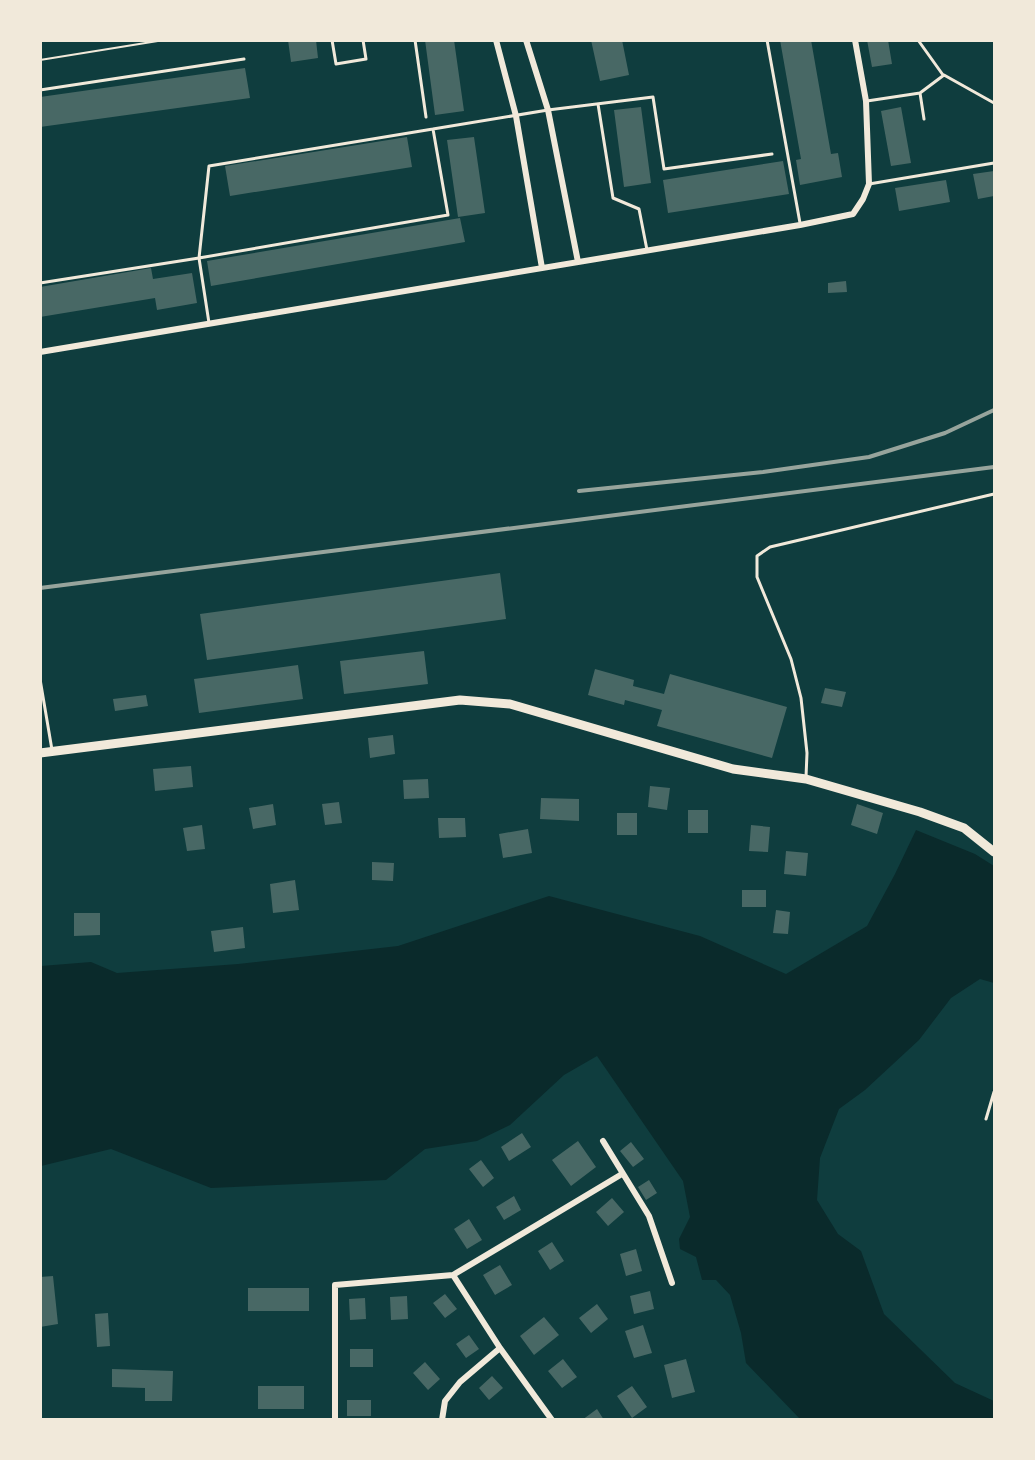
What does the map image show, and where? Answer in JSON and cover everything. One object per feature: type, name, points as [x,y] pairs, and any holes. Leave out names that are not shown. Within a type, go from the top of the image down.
[{"type":"main road","points":[[40,753],[460,700],[510,704],[733,769],[806,779],[920,812],[964,828],[994,852]]},
{"type":"street","points":[[496,40],[516,116],[542,268]]},
{"type":"street","points":[[526,40],[548,110],[578,262]]},
{"type":"street","points":[[40,352],[800,225],[853,214],[869,184],[866,101],[855,40]]},
{"type":"street","points":[[603,1142],[649,1216],[672,1283]]},
{"type":"street","points":[[335,1419],[335,1285],[453,1275],[622,1174]]},
{"type":"street","points":[[453,1275],[500,1348],[552,1419]]},
{"type":"street","points":[[442,1419],[445,1401],[450,1394],[460,1382],[500,1348]]},
{"type":"lane","points":[[332,40],[336,64],[366,59],[363,40]]},
{"type":"lane","points":[[415,40],[426,117]]},
{"type":"lane","points":[[767,40],[800,225]]},
{"type":"lane","points":[[917,41],[944,75],[994,103]]},
{"type":"lane","points":[[40,90],[244,59]]},
{"type":"lane","points":[[866,101],[920,93],[944,75]]},
{"type":"lane","points":[[920,93],[924,119]]},
{"type":"lane","points":[[209,323],[199,258],[209,166],[548,110],[653,97],[664,169],[772,154]]},
{"type":"lane","points":[[598,104],[613,198],[639,209],[647,250]]},
{"type":"lane","points":[[40,284],[448,215],[433,129]]},
{"type":"lane","points":[[869,184],[994,163]]},
{"type":"lane","points":[[806,779],[807,753],[801,698],[791,659],[757,577],[758,556],[770,547],[994,494]]},
{"type":"lane","points":[[40,679],[52,751]]},
{"type":"lane","points":[[986,1119],[994,1092]]},
{"type":"path","points":[[40,60],[164,40]]},
{"type":"water","points":[[916,830],[975,854],[994,866],[994,983],[980,979],[951,998],[919,1040],[865,1090],[839,1109],[820,1158],[817,1200],[838,1234],[861,1251],[884,1314],[955,1383],[994,1401],[994,1419],[800,1419],[746,1363],[741,1333],[730,1295],[716,1280],[702,1280],[696,1257],[680,1249],[679,1239],[690,1217],[683,1181],[597,1056],[564,1075],[510,1125],[477,1141],[425,1149],[386,1180],[211,1188],[111,1149],[41,1166],[41,966],[91,962],[117,973],[238,964],[398,946],[549,896],[700,936],[786,974],[867,926]]},
{"type":"building","points":[[288,40],[316,40],[318,58],[291,62]]},
{"type":"building","points":[[425,40],[454,40],[464,111],[435,115]]},
{"type":"building","points":[[591,40],[622,40],[629,75],[600,81]]},
{"type":"building","points":[[780,40],[811,40],[831,154],[838,153],[842,177],[800,185],[796,160],[801,159]]},
{"type":"building","points":[[867,40],[888,40],[892,64],[872,67]]},
{"type":"building","points":[[245,68],[250,98],[40,127],[40,97]]},
{"type":"building","points":[[641,107],[651,183],[624,187],[614,110]]},
{"type":"building","points":[[901,107],[911,163],[891,166],[881,111]]},
{"type":"building","points":[[407,137],[412,167],[230,196],[225,166]]},
{"type":"building","points":[[474,137],[485,213],[458,217],[447,140]]},
{"type":"building","points":[[783,161],[789,194],[668,213],[663,180]]},
{"type":"building","points":[[994,171],[994,196],[978,199],[973,174]]},
{"type":"building","points":[[946,180],[950,202],[899,211],[895,188]]},
{"type":"building","points":[[460,218],[465,242],[211,286],[207,261]]},
{"type":"building","points":[[151,268],[153,279],[192,273],[197,303],[157,310],[155,298],[40,317],[40,287]]},
{"type":"building","points":[[846,281],[847,292],[828,293],[828,283]]},
{"type":"building","points":[[500,573],[506,619],[207,660],[200,614]]},
{"type":"building","points":[[424,651],[428,684],[344,694],[340,661]]},
{"type":"building","points":[[298,665],[303,699],[199,713],[194,679]]},
{"type":"building","points":[[595,669],[634,680],[633,686],[664,694],[670,674],[787,707],[772,758],[657,726],[662,710],[625,700],[624,705],[588,695]]},
{"type":"building","points":[[825,688],[846,692],[842,707],[821,703]]},
{"type":"building","points":[[146,695],[148,706],[115,711],[113,699]]},
{"type":"building","points":[[393,735],[395,754],[370,758],[368,738]]},
{"type":"building","points":[[191,766],[193,787],[155,791],[153,769]]},
{"type":"building","points":[[428,779],[429,798],[404,799],[403,780]]},
{"type":"building","points":[[650,786],[670,788],[667,810],[648,807]]},
{"type":"building","points":[[541,798],[579,799],[579,821],[540,819]]},
{"type":"building","points":[[339,802],[342,823],[325,825],[322,804]]},
{"type":"building","points":[[273,804],[276,825],[253,829],[249,808]]},
{"type":"building","points":[[857,804],[883,813],[877,834],[851,825]]},
{"type":"building","points":[[688,810],[708,810],[708,833],[688,833]]},
{"type":"building","points":[[617,813],[637,813],[637,835],[617,835]]},
{"type":"building","points":[[438,818],[465,818],[466,837],[439,838]]},
{"type":"building","points":[[202,825],[205,849],[187,851],[183,828]]},
{"type":"building","points":[[751,825],[770,827],[768,852],[749,851]]},
{"type":"building","points":[[528,829],[532,853],[503,858],[499,834]]},
{"type":"building","points":[[786,851],[808,853],[806,876],[784,874]]},
{"type":"building","points":[[372,862],[394,863],[393,881],[372,880]]},
{"type":"building","points":[[295,880],[299,910],[273,913],[270,884]]},
{"type":"building","points":[[742,890],[766,890],[766,907],[742,907]]},
{"type":"building","points":[[776,910],[790,912],[788,934],[773,933]]},
{"type":"building","points":[[74,913],[100,913],[100,935],[74,936]]},
{"type":"building","points":[[243,927],[245,948],[214,952],[211,931]]},
{"type":"building","points":[[522,1133],[531,1147],[509,1161],[501,1147]]},
{"type":"building","points":[[578,1141],[596,1167],[571,1186],[552,1160]]},
{"type":"building","points":[[631,1142],[644,1159],[633,1167],[620,1151]]},
{"type":"building","points":[[481,1160],[494,1178],[483,1187],[469,1169]]},
{"type":"building","points":[[649,1180],[657,1193],[646,1200],[638,1187]]},
{"type":"building","points":[[514,1196],[521,1210],[504,1220],[496,1207]]},
{"type":"building","points":[[612,1198],[624,1212],[608,1226],[596,1212]]},
{"type":"building","points":[[469,1219],[482,1240],[467,1249],[454,1229]]},
{"type":"building","points":[[552,1242],[564,1261],[550,1270],[538,1251]]},
{"type":"building","points":[[636,1249],[642,1271],[626,1276],[620,1254]]},
{"type":"building","points":[[500,1265],[512,1285],[495,1295],[483,1275]]},
{"type":"building","points":[[53,1276],[58,1324],[40,1327],[40,1277]]},
{"type":"building","points":[[248,1288],[309,1288],[309,1311],[248,1311]]},
{"type":"building","points":[[650,1291],[654,1309],[634,1314],[630,1296]]},
{"type":"building","points":[[445,1294],[457,1309],[445,1318],[433,1303]]},
{"type":"building","points":[[407,1296],[408,1319],[391,1320],[390,1297]]},
{"type":"building","points":[[365,1298],[366,1319],[350,1320],[349,1299]]},
{"type":"building","points":[[597,1304],[608,1319],[591,1333],[579,1318]]},
{"type":"building","points":[[108,1313],[110,1346],[97,1347],[95,1314]]},
{"type":"building","points":[[544,1317],[559,1335],[534,1355],[520,1336]]},
{"type":"building","points":[[643,1325],[652,1353],[634,1358],[625,1331]]},
{"type":"building","points":[[469,1335],[479,1349],[466,1358],[456,1344]]},
{"type":"building","points":[[350,1349],[373,1349],[373,1367],[350,1367]]},
{"type":"building","points":[[563,1359],[577,1377],[562,1388],[548,1371]]},
{"type":"building","points":[[686,1359],[695,1392],[672,1398],[664,1365]]},
{"type":"building","points":[[425,1362],[440,1379],[428,1390],[413,1373]]},
{"type":"building","points":[[112,1369],[173,1371],[172,1401],[145,1401],[145,1388],[112,1387]]},
{"type":"building","points":[[492,1376],[503,1388],[489,1400],[479,1388]]},
{"type":"building","points":[[258,1386],[304,1386],[304,1409],[258,1409]]},
{"type":"building","points":[[632,1386],[647,1407],[632,1418],[617,1396]]},
{"type":"building","points":[[347,1400],[371,1400],[371,1416],[347,1416]]},
{"type":"building","points":[[597,1409],[604,1420],[582,1420]]},
{"type":"railway","points":[[579,491],[763,472],[869,457],[945,433],[994,410]]},
{"type":"railway","points":[[40,588],[994,467]]}]
